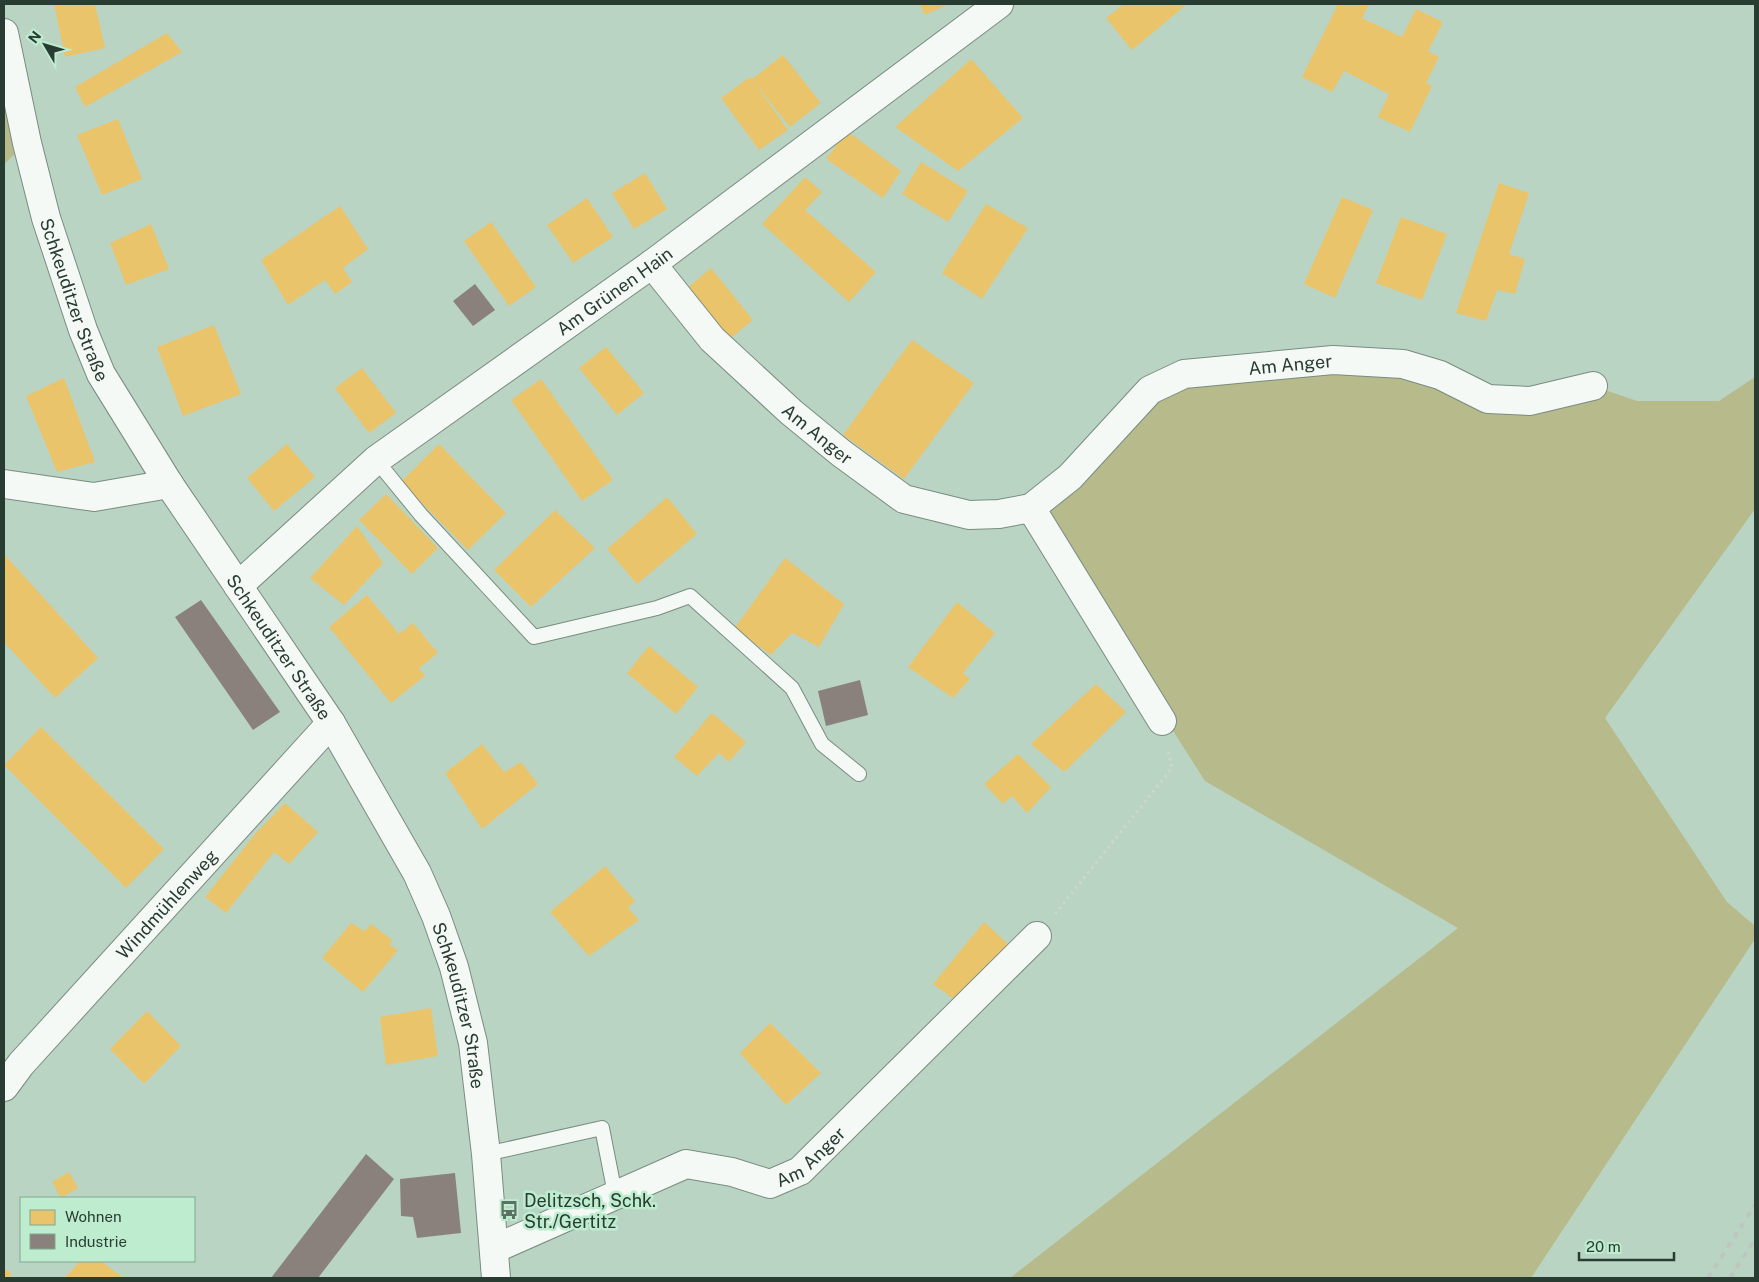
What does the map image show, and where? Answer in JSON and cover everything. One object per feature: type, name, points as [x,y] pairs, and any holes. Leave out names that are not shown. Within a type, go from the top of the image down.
[{"type":"street","name":"Am Grünen Hain","points":[[238,586],[376,460],[652,264],[998,4]]},
{"type":"street","name":"Schkeuditzer Straße","points":[[4,33],[46,218],[83,330],[101,374],[169,484],[331,723],[417,873],[436,916],[454,967],[473,1044],[486,1154],[496,1278]]},
{"type":"street","name":"Am Anger","points":[[652,264],[712,339],[805,424],[840,453],[904,499],[969,515],[999,514],[1031,508],[1070,477],[1150,390],[1184,374],[1334,360],[1403,364],[1440,375],[1488,399],[1530,401],[1593,386]]},
{"type":"street","points":[[4,484],[94,497],[169,484]]},
{"type":"street","points":[[1031,508],[1162,720]]},
{"type":"street","name":"Windmühlenweg","points":[[4,1087],[21,1064],[331,723]]},
{"type":"street","name":"Am Anger","points":[[494,1249],[686,1164],[732,1172],[770,1184],[800,1171],[1037,936]]},
{"type":"lane","points":[[376,460],[421,515],[534,637],[657,608],[690,596],[792,688],[822,744],[859,774]]},
{"type":"lane","points":[[486,1154],[602,1128],[616,1194]]},
{"type":"path","points":[[1037,936],[1172,768],[1162,720]]},
{"type":"green space","points":[[4,32],[27,143],[4,164]]},
{"type":"green space","points":[[1333,360],[1488,399],[1593,386],[1637,401],[1719,401],[1755,377],[1755,509],[1605,718],[1727,902],[1755,926],[1755,939],[1531,1278],[1010,1278],[1458,928],[1205,781],[1031,508],[1141,412],[1187,385]]},
{"type":"building: Wohnen","points":[[54,4],[95,4],[105,48],[65,57]]},
{"type":"building: Wohnen","points":[[920,4],[949,4],[925,15]]},
{"type":"building: Wohnen","points":[[1124,4],[1186,5],[1132,50],[1106,18]]},
{"type":"building: Wohnen","points":[[1338,4],[1369,4],[1362,18],[1402,37],[1416,9],[1443,22],[1428,51],[1439,57],[1426,83],[1432,86],[1410,132],[1378,117],[1389,94],[1344,71],[1332,92],[1302,77]]},
{"type":"building: Wohnen","points":[[167,33],[182,52],[85,107],[75,87]]},
{"type":"building: Wohnen","points":[[783,55],[821,103],[790,127],[753,81],[788,130],[759,150],[721,98],[750,77],[752,79]]},
{"type":"building: Wohnen","points":[[971,59],[1023,118],[958,171],[895,127]]},
{"type":"building: Wohnen","points":[[118,119],[142,179],[102,195],[77,135]]},
{"type":"building: Wohnen","points":[[847,131],[901,171],[883,198],[826,159]]},
{"type":"building: Wohnen","points":[[921,162],[968,191],[948,222],[902,194]]},
{"type":"building: Wohnen","points":[[645,173],[667,209],[634,229],[612,193]]},
{"type":"building: Wohnen","points":[[805,177],[822,192],[805,210],[876,272],[849,302],[762,224]]},
{"type":"building: Wohnen","points":[[1499,183],[1529,193],[1509,254],[1525,259],[1515,294],[1497,290],[1486,321],[1456,313]]},
{"type":"building: Wohnen","points":[[1342,197],[1373,210],[1335,298],[1304,284]]},
{"type":"building: Wohnen","points":[[587,198],[613,237],[573,263],[547,225]]},
{"type":"building: Wohnen","points":[[986,204],[1028,228],[982,299],[942,273]]},
{"type":"building: Wohnen","points":[[340,206],[368,249],[343,268],[352,282],[335,294],[325,280],[288,305],[261,260]]},
{"type":"building: Wohnen","points":[[1401,217],[1447,234],[1422,300],[1376,283]]},
{"type":"building: Wohnen","points":[[491,222],[536,287],[509,306],[464,241]]},
{"type":"building: Wohnen","points":[[151,224],[169,269],[126,285],[110,243]]},
{"type":"building: Wohnen","points":[[711,268],[753,320],[727,341],[685,290]]},
{"type":"building: Wohnen","points":[[214,325],[241,394],[183,416],[157,347]]},
{"type":"building: Wohnen","points":[[912,340],[974,383],[904,479],[843,435]]},
{"type":"building: Wohnen","points":[[606,347],[644,393],[617,415],[579,368]]},
{"type":"building: Wohnen","points":[[362,368],[396,413],[369,433],[335,388]]},
{"type":"building: Wohnen","points":[[64,378],[95,462],[57,472],[26,396]]},
{"type":"building: Wohnen","points":[[541,379],[613,480],[582,501],[511,400]]},
{"type":"building: Wohnen","points":[[287,444],[315,477],[274,511],[247,478]]},
{"type":"building: Wohnen","points":[[439,444],[506,513],[468,550],[401,482]]},
{"type":"building: Wohnen","points":[[386,494],[438,548],[412,574],[359,520]]},
{"type":"building: Wohnen","points":[[667,497],[697,534],[637,584],[607,549]]},
{"type":"building: Wohnen","points":[[555,510],[595,548],[531,607],[494,570]]},
{"type":"building: Wohnen","points":[[357,526],[383,563],[344,605],[310,578]]},
{"type":"building: Wohnen","points":[[4,554],[98,658],[55,698],[4,642]]},
{"type":"building: Wohnen","points":[[785,558],[844,604],[819,647],[792,633],[771,655],[734,629]]},
{"type":"building: Wohnen","points":[[367,595],[399,634],[413,623],[438,653],[419,668],[425,676],[391,703],[329,627]]},
{"type":"building: Wohnen","points":[[957,602],[995,633],[963,673],[970,679],[953,698],[908,667]]},
{"type":"building: Wohnen","points":[[649,646],[698,687],[676,714],[627,673]]},
{"type":"building: Wohnen","points":[[1096,684],[1126,712],[1064,772],[1031,744]]},
{"type":"building: Wohnen","points":[[712,713],[746,742],[729,762],[719,753],[697,776],[674,757]]},
{"type":"building: Wohnen","points":[[41,727],[164,849],[126,888],[4,765]]},
{"type":"building: Wohnen","points":[[482,744],[504,772],[521,762],[538,784],[482,829],[445,773]]},
{"type":"building: Wohnen","points":[[1018,754],[1051,787],[1027,813],[1012,796],[1003,804],[984,784]]},
{"type":"building: Wohnen","points":[[285,803],[318,832],[289,864],[274,852],[226,913],[205,897],[255,834]]},
{"type":"building: Wohnen","points":[[605,866],[635,901],[628,908],[639,920],[589,956],[550,912]]},
{"type":"building: Wohnen","points":[[984,922],[1009,945],[958,1002],[933,984]]},
{"type":"building: Wohnen","points":[[351,923],[365,931],[371,924],[392,940],[390,945],[398,950],[363,992],[322,958]]},
{"type":"building: Wohnen","points":[[431,1008],[438,1056],[386,1065],[380,1017]]},
{"type":"building: Wohnen","points":[[147,1011],[181,1046],[144,1084],[110,1049]]},
{"type":"building: Wohnen","points":[[770,1023],[821,1073],[786,1105],[740,1053]]},
{"type":"building: Wohnen","points":[[69,1172],[78,1188],[60,1197],[52,1182]]},
{"type":"building: Wohnen","points":[[79,1262],[102,1262],[123,1278],[65,1278]]},
{"type":"building: Wohnen","points":[[4,1268],[12,1274],[8,1278],[4,1278]]},
{"type":"building: Industrie","points":[[475,284],[495,310],[473,326],[453,301]]},
{"type":"building: Industrie","points":[[201,600],[280,712],[253,730],[175,617]]},
{"type":"building: Industrie","points":[[860,680],[868,715],[826,726],[818,691]]},
{"type":"building: Industrie","points":[[366,1154],[394,1179],[318,1278],[271,1278]]},
{"type":"building: Industrie","points":[[455,1173],[461,1233],[417,1238],[413,1217],[401,1216],[400,1179]]},
{"type":"railway","points":[[1708,1278],[1755,1205]]},
{"type":"railway","points":[[1730,1278],[1755,1239]]},
{"type":"place","name":"Delitzsch, Schk. Str./Gertitz","points":[[509,1210]]}]
